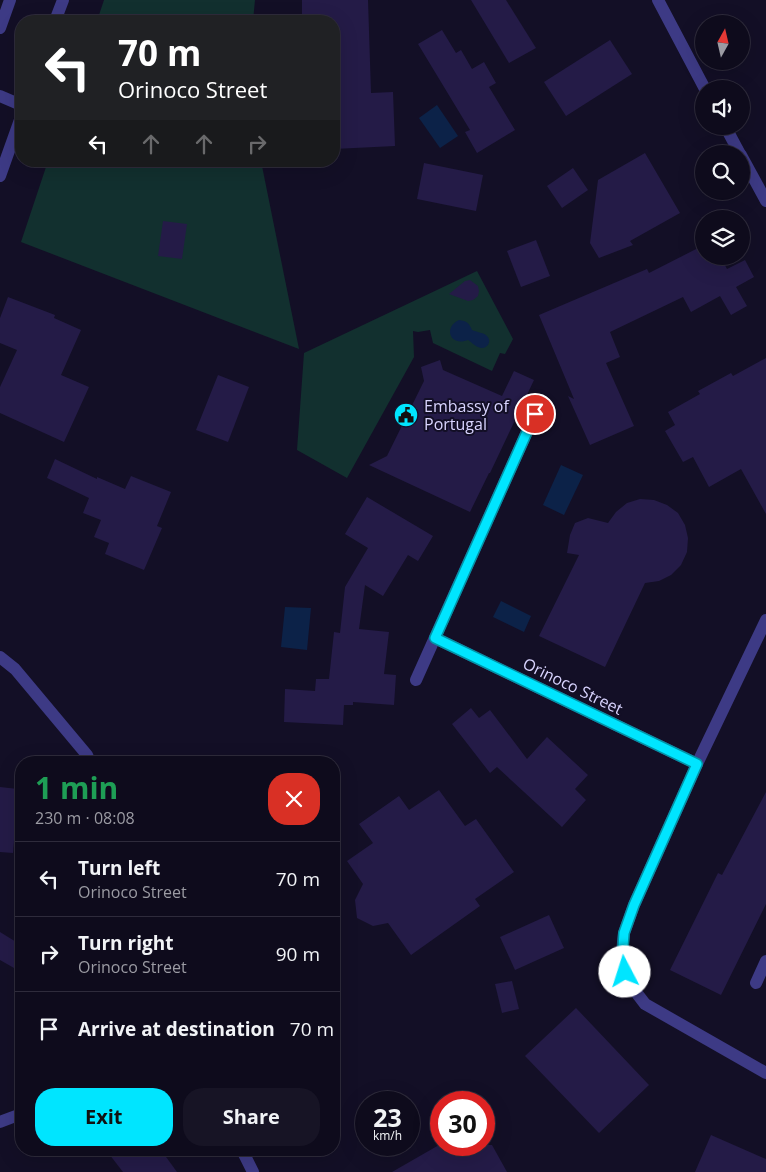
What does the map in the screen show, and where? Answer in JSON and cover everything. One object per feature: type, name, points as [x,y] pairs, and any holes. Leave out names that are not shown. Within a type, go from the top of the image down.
[{"type":"street","points":[[0,28],[10,0]]},
{"type":"street","points":[[57,15],[63,0]]},
{"type":"street","points":[[658,0],[700,80]]},
{"type":"street","points":[[0,96],[15,102]]},
{"type":"street","points":[[0,176],[15,134]]},
{"type":"street","points":[[750,171],[766,201]]},
{"type":"street","points":[[416,680],[535,414]]},
{"type":"street","points":[[766,620],[697,764],[634,905],[624,933],[622,961],[629,983],[645,1004],[766,1073]]},
{"type":"street","name":"Orinoco Street","points":[[435,638],[697,764]]},
{"type":"street","points":[[0,657],[15,668],[87,756]]},
{"type":"street","points":[[756,983],[766,961]]},
{"type":"street","points":[[0,1122],[15,1116]]},
{"type":"street","points":[[245,1156],[253,1172]]},
{"type":"green space","points":[[104,0],[255,0],[254,15],[99,15]]},
{"type":"green space","points":[[46,167],[262,167],[299,349],[21,242]]},
{"type":"green space","points":[[477,271],[513,339],[505,354],[500,353],[492,371],[433,343],[430,330],[413,331],[414,357],[347,478],[297,450],[304,353]]},
{"type":"water","points":[[437,105],[458,136],[440,148],[419,118]]},
{"type":"water","points":[[459,320],[467,323],[472,330],[486,335],[489,338],[488,345],[481,348],[468,340],[457,341],[453,339],[450,331],[451,327]]},
{"type":"water","points":[[561,465],[583,475],[564,515],[543,505]]},
{"type":"water","points":[[501,601],[531,616],[524,632],[493,617]]},
{"type":"water","points":[[285,607],[311,608],[307,650],[281,647]]},
{"type":"building","points":[[302,0],[368,0],[371,93],[393,92],[395,146],[340,149],[340,15],[302,15]]},
{"type":"building","points":[[471,0],[506,0],[536,48],[509,63]]},
{"type":"building","points":[[442,30],[456,53],[461,50],[472,69],[484,62],[496,83],[489,87],[515,130],[477,153],[465,132],[470,130],[418,44]]},
{"type":"building","points":[[610,40],[632,74],[566,116],[544,82]]},
{"type":"building","points":[[645,153],[680,213],[630,241],[633,245],[599,258],[590,243],[598,180]]},
{"type":"building","points":[[424,163],[483,175],[476,211],[417,199]]},
{"type":"building","points":[[573,168],[588,190],[562,208],[547,186]]},
{"type":"building","points":[[163,221],[187,224],[182,259],[158,256]]},
{"type":"building","points":[[536,240],[550,276],[521,287],[507,251]]},
{"type":"building","points":[[695,250],[695,265],[725,265],[727,269],[735,265],[748,265],[754,277],[736,287],[747,306],[731,315],[720,296],[691,312],[683,297],[610,332],[620,357],[606,363],[634,426],[590,445],[568,396],[574,399],[539,315],[647,269],[649,273]]},
{"type":"building","points":[[470,280],[478,286],[479,291],[478,296],[473,300],[468,301],[449,294],[465,281]]},
{"type":"building","points":[[8,297],[55,315],[54,318],[81,330],[61,375],[89,387],[64,442],[0,413],[0,387],[17,350],[0,343],[0,318]]},
{"type":"building","points":[[766,358],[766,514],[741,469],[709,487],[693,457],[683,462],[665,431],[675,425],[668,412],[700,394],[698,391],[731,373],[733,376]]},
{"type":"building","points":[[440,360],[443,370],[502,396],[514,371],[534,380],[470,512],[369,465],[387,456],[424,381],[421,367]]},
{"type":"building","points":[[218,375],[249,387],[228,442],[196,430]]},
{"type":"building","points":[[55,459],[97,479],[97,477],[125,489],[131,476],[171,492],[157,526],[162,528],[144,570],[105,554],[109,543],[94,537],[101,520],[83,513],[89,498],[47,478]]},
{"type":"building","points":[[367,497],[433,536],[418,561],[408,555],[383,596],[365,585],[359,629],[389,632],[384,674],[396,675],[394,705],[353,702],[353,705],[344,705],[343,725],[284,722],[285,689],[315,691],[316,679],[329,679],[334,632],[340,633],[345,587],[368,548],[345,534]]},
{"type":"building","points":[[640,499],[654,500],[667,505],[678,513],[685,525],[688,538],[687,552],[681,565],[671,575],[659,581],[645,583],[605,667],[539,636],[579,555],[567,553],[570,535],[575,523],[588,518],[608,523],[616,512],[627,503]]},
{"type":"building","points":[[471,708],[479,718],[490,710],[527,759],[547,737],[588,775],[575,789],[586,800],[562,827],[497,767],[490,773],[452,724]]},
{"type":"building","points":[[0,787],[15,789],[13,853],[0,852]]},
{"type":"building","points":[[439,790],[465,826],[476,819],[514,872],[475,899],[480,906],[411,955],[388,923],[373,926],[357,918],[355,900],[363,884],[347,861],[373,843],[359,824],[399,796],[409,810]]},
{"type":"building","points":[[766,792],[766,904],[721,995],[670,970],[718,873],[722,875]]},
{"type":"building","points":[[549,915],[564,948],[515,970],[500,937]]},
{"type":"building","points":[[0,932],[15,941],[15,969],[0,960]]},
{"type":"building","points":[[512,981],[519,1009],[502,1013],[495,984]]},
{"type":"building","points":[[576,1008],[649,1085],[599,1133],[525,1056]]},
{"type":"building","points":[[711,1135],[766,1159],[766,1172],[695,1172]]},
{"type":"building","points":[[430,1150],[430,1156],[495,1156],[495,1150],[507,1172],[392,1172]]},
{"type":"building","points":[[111,1156],[165,1156],[177,1172],[123,1172]]},
{"type":"place","name":"Embassy of Portugal","points":[[406,415]]},
{"type":"route","points":[[535,414],[435,638],[697,764],[634,905],[624,933],[622,961],[625,972]]}]
